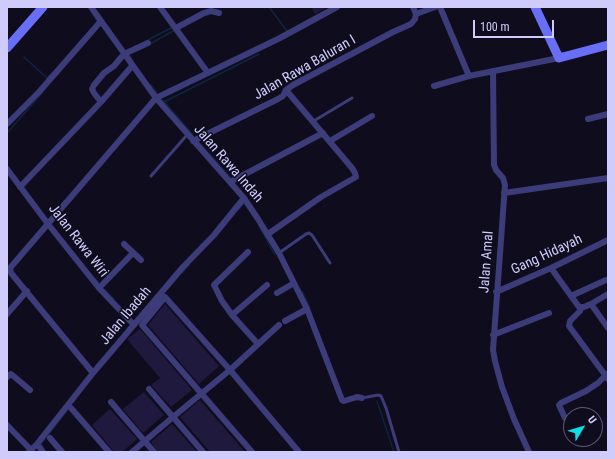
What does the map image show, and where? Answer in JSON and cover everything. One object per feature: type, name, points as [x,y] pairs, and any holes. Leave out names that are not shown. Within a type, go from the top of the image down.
[{"type":"street","points":[[7,48],[43,7]]},
{"type":"street","name":"Jalan Rawa Indah","points":[[91,7],[156,98],[244,198],[268,234],[307,309],[342,400],[344,401],[357,397],[362,398]]},
{"type":"street","points":[[160,7],[208,73]]},
{"type":"street","points":[[93,373],[12,273],[10,268],[156,98],[280,38],[337,7]]},
{"type":"street","points":[[414,7],[416,14],[435,8]]},
{"type":"street","points":[[440,7],[469,76]]},
{"type":"street","points":[[535,7],[559,58]]},
{"type":"street","points":[[176,28],[204,13],[212,11],[219,13]]},
{"type":"street","name":"Jalan Rawa Baluran I","points":[[193,141],[278,99],[283,96],[286,90],[293,86],[410,24],[415,19],[416,14]]},
{"type":"street","points":[[7,124],[39,92],[101,21]]},
{"type":"street","points":[[101,102],[92,89],[94,85],[124,54],[148,43]]},
{"type":"street","points":[[434,86],[469,76],[559,58],[608,45]]},
{"type":"street","points":[[20,187],[101,102],[132,66]]},
{"type":"street","name":"Jalan Amal","points":[[493,71],[494,165],[496,170],[503,178],[505,185],[496,292],[493,350],[500,380],[514,418],[529,452]]},
{"type":"street","points":[[268,234],[321,197],[356,177],[352,168],[286,90]]},
{"type":"street","points":[[588,119],[608,114]]},
{"type":"street","points":[[330,141],[372,116]]},
{"type":"street","points":[[230,182],[323,133]]},
{"type":"street","name":"Jalan Rawa Wiri","points":[[7,169],[48,224],[99,288],[134,325]]},
{"type":"street","points":[[504,193],[608,178]]},
{"type":"street","name":"Jalan Ibadah","points":[[30,451],[93,373],[244,198]]},
{"type":"street","name":"Gang Hidayah","points":[[496,292],[551,268],[608,240]]},
{"type":"street","points":[[124,244],[141,260]]},
{"type":"street","points":[[248,252],[214,285],[222,301],[232,315],[258,344]]},
{"type":"street","points":[[99,288],[133,253]]},
{"type":"street","points":[[551,268],[581,308]]},
{"type":"street","points":[[572,296],[606,280]]},
{"type":"street","points":[[277,292],[294,283]]},
{"type":"street","points":[[232,315],[267,285]]},
{"type":"street","points":[[7,314],[27,291]]},
{"type":"street","points":[[563,412],[559,405],[561,403],[586,392],[607,376],[569,326],[570,321],[581,308],[608,294]]},
{"type":"street","points":[[252,452],[142,325],[165,297],[230,370],[299,452]]},
{"type":"street","points":[[591,304],[608,328]]},
{"type":"street","points":[[285,321],[307,309]]},
{"type":"street","points":[[493,335],[549,313]]},
{"type":"street","points":[[132,452],[230,370],[279,325]]},
{"type":"street","points":[[7,377],[11,374],[30,390]]},
{"type":"street","points":[[149,389],[203,452]]},
{"type":"street","points":[[111,402],[154,452]]},
{"type":"street","points":[[71,408],[109,452]]},
{"type":"street","points":[[7,425],[30,451]]},
{"type":"street","points":[[50,438],[62,452]]},
{"type":"street","points":[[37,444],[43,452]]},
{"type":"lane","points":[[312,122],[352,98]]},
{"type":"lane","points":[[151,176],[187,135]]},
{"type":"lane","points":[[279,253],[309,233],[312,235],[330,263]]},
{"type":"lane","points":[[362,398],[378,395],[381,396],[399,452]]},
{"type":"building","points":[[311,7],[328,7],[315,14]]},
{"type":"building","points":[[165,304],[219,366],[199,384],[148,325]]},
{"type":"building","points":[[140,329],[192,390],[171,407],[151,385],[160,378],[127,339]]},
{"type":"building","points":[[144,392],[164,415],[143,433],[123,409]]},
{"type":"building","points":[[200,400],[245,452],[210,452],[180,417]]},
{"type":"building","points":[[110,409],[137,439],[122,452],[114,452],[92,425]]},
{"type":"building","points":[[172,424],[197,452],[158,452],[151,442]]},
{"type":"waterway","points":[[269,7],[287,31]]},
{"type":"waterway","points":[[93,15],[98,22]]},
{"type":"waterway","points":[[146,41],[171,28]]},
{"type":"waterway","points":[[150,44],[173,31]]},
{"type":"waterway","points":[[129,54],[133,61]]},
{"type":"waterway","points":[[164,102],[259,54]]},
{"type":"waterway","points":[[24,57],[47,78],[54,71]]},
{"type":"waterway","points":[[151,85],[157,93]]},
{"type":"waterway","points":[[7,133],[42,93]]},
{"type":"waterway","points":[[163,100],[193,135]]},
{"type":"waterway","points":[[198,141],[230,177]]},
{"type":"waterway","points":[[239,209],[245,202]]},
{"type":"waterway","points":[[259,226],[275,255]]},
{"type":"waterway","points":[[182,273],[189,265]]},
{"type":"waterway","points":[[95,278],[98,282]]},
{"type":"waterway","points":[[104,289],[114,299]]},
{"type":"waterway","points":[[302,291],[310,308]]},
{"type":"waterway","points":[[377,401],[394,452]]},
{"type":"waterway","points":[[43,447],[41,444],[69,408]]}]
